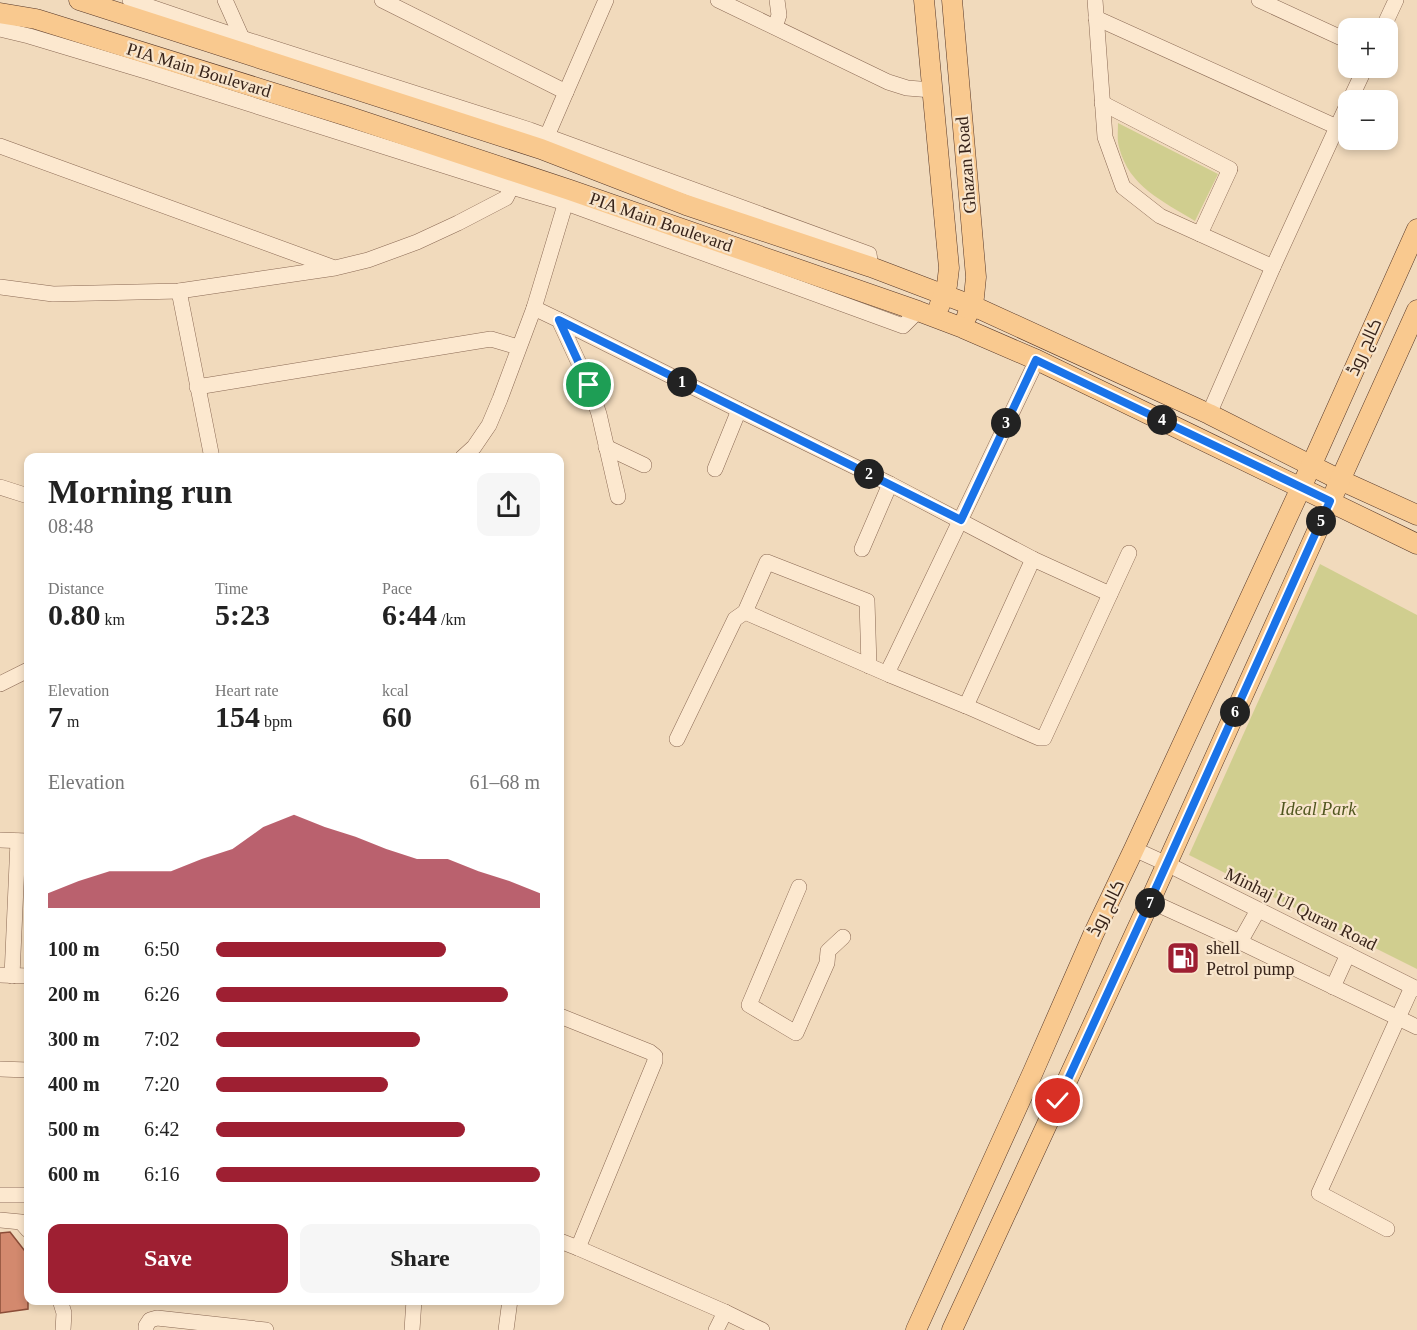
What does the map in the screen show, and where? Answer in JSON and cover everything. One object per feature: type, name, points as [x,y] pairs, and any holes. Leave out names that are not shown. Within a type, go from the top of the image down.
[{"type":"main road","name":"PIA Main Boulevard","points":[[79,0],[544,142],[686,205],[944,294],[1209,414],[1311,466],[1417,515]]},
{"type":"main road","name":"Ghazan Road","points":[[924,0],[948,268],[944,294],[927,314]]},
{"type":"main road","name":"Ghazan Road","points":[[952,0],[976,277],[971,305],[963,328]]},
{"type":"main road","name":"PIA Main Boulevard","points":[[0,13],[36,19],[347,116],[515,180],[927,314],[1036,360],[1417,544]]},
{"type":"main road","name":"کالج روڈ","points":[[916,1330],[1093,935],[1301,488],[1417,229]]},
{"type":"main road","name":"کالج روڈ","points":[[952,1330],[1167,864],[1417,310]]},
{"type":"street","points":[[130,0],[544,142],[606,0]]},
{"type":"street","points":[[225,0],[242,38]]},
{"type":"street","points":[[382,0],[566,92]]},
{"type":"street","points":[[718,0],[888,82],[907,88],[932,90]]},
{"type":"street","points":[[775,27],[779,15],[777,0]]},
{"type":"street","points":[[1095,0],[1105,137],[1123,187],[1160,216],[1273,267]]},
{"type":"street","points":[[1259,0],[1338,37]]},
{"type":"street","points":[[1388,18],[1396,0]]},
{"type":"street","points":[[1096,18],[1337,127],[1209,414]]},
{"type":"street","points":[[0,29],[515,180],[506,198],[458,224],[368,260],[335,268],[179,291],[53,294],[0,287]]},
{"type":"street","points":[[1102,103],[1230,170],[1200,234]]},
{"type":"street","points":[[0,146],[335,268]]},
{"type":"street","points":[[476,452],[489,425],[534,308],[568,196]]},
{"type":"street","points":[[179,291],[211,453]]},
{"type":"street","points":[[534,308],[890,484],[1033,559],[1110,594]]},
{"type":"street","points":[[559,320],[589,385],[618,497]]},
{"type":"street","points":[[197,387],[491,339],[518,347]]},
{"type":"street","points":[[890,675],[894,659],[1036,360]]},
{"type":"street","points":[[715,469],[739,410]]},
{"type":"street","points":[[606,447],[644,465]]},
{"type":"street","points":[[862,549],[890,484]]},
{"type":"street","points":[[0,487],[24,495]]},
{"type":"street","points":[[745,612],[1039,738],[1044,738],[1129,553]]},
{"type":"street","points":[[966,706],[1033,559]]},
{"type":"street","points":[[677,739],[735,619],[745,612],[767,562],[867,601],[869,666]]},
{"type":"street","points":[[0,684],[24,672]]},
{"type":"street","points":[[0,840],[23,841],[6,975],[24,976]]},
{"type":"street","name":"Minhaj Ul Quran Road","points":[[1134,849],[1414,988]]},
{"type":"street","points":[[799,887],[749,1005],[796,1033],[827,963],[828,951],[843,937]]},
{"type":"street","points":[[1150,901],[1417,1027]]},
{"type":"street","points":[[1240,942],[1258,910]]},
{"type":"street","points":[[1333,987],[1348,954]]},
{"type":"street","points":[[1387,1229],[1319,1193],[1398,1017],[1414,988]]},
{"type":"street","points":[[564,1018],[655,1056],[655,1061],[578,1248]]},
{"type":"street","points":[[0,1069],[24,1070]]},
{"type":"street","points":[[0,1195],[24,1194]]},
{"type":"street","points":[[0,1220],[21,1222],[24,1225]]},
{"type":"street","points":[[564,1243],[762,1330]]},
{"type":"street","points":[[62,1305],[64,1313],[63,1330]]},
{"type":"street","points":[[412,1330],[414,1305]]},
{"type":"street","points":[[506,1330],[509,1305]]},
{"type":"street","points":[[716,1330],[725,1312]]},
{"type":"street","points":[[146,1330],[150,1320],[156,1318],[266,1330]]},
{"type":"green space","points":[[1118,123],[1218,174],[1195,221],[1149,192],[1131,173],[1119,147]]},
{"type":"green space","name":"Ideal Park","points":[[1320,564],[1417,615],[1417,969],[1189,855]]},
{"type":"building","points":[[10,1232],[24,1250],[24,1305],[28,1305],[28,1309],[0,1313],[0,1233]]},
{"type":"place","name":"shell Petrol pump","points":[[1183,958]]},
{"type":"route","points":[[589,385],[559,320],[961,520],[1036,360],[1330,501],[1058,1101]]}]
